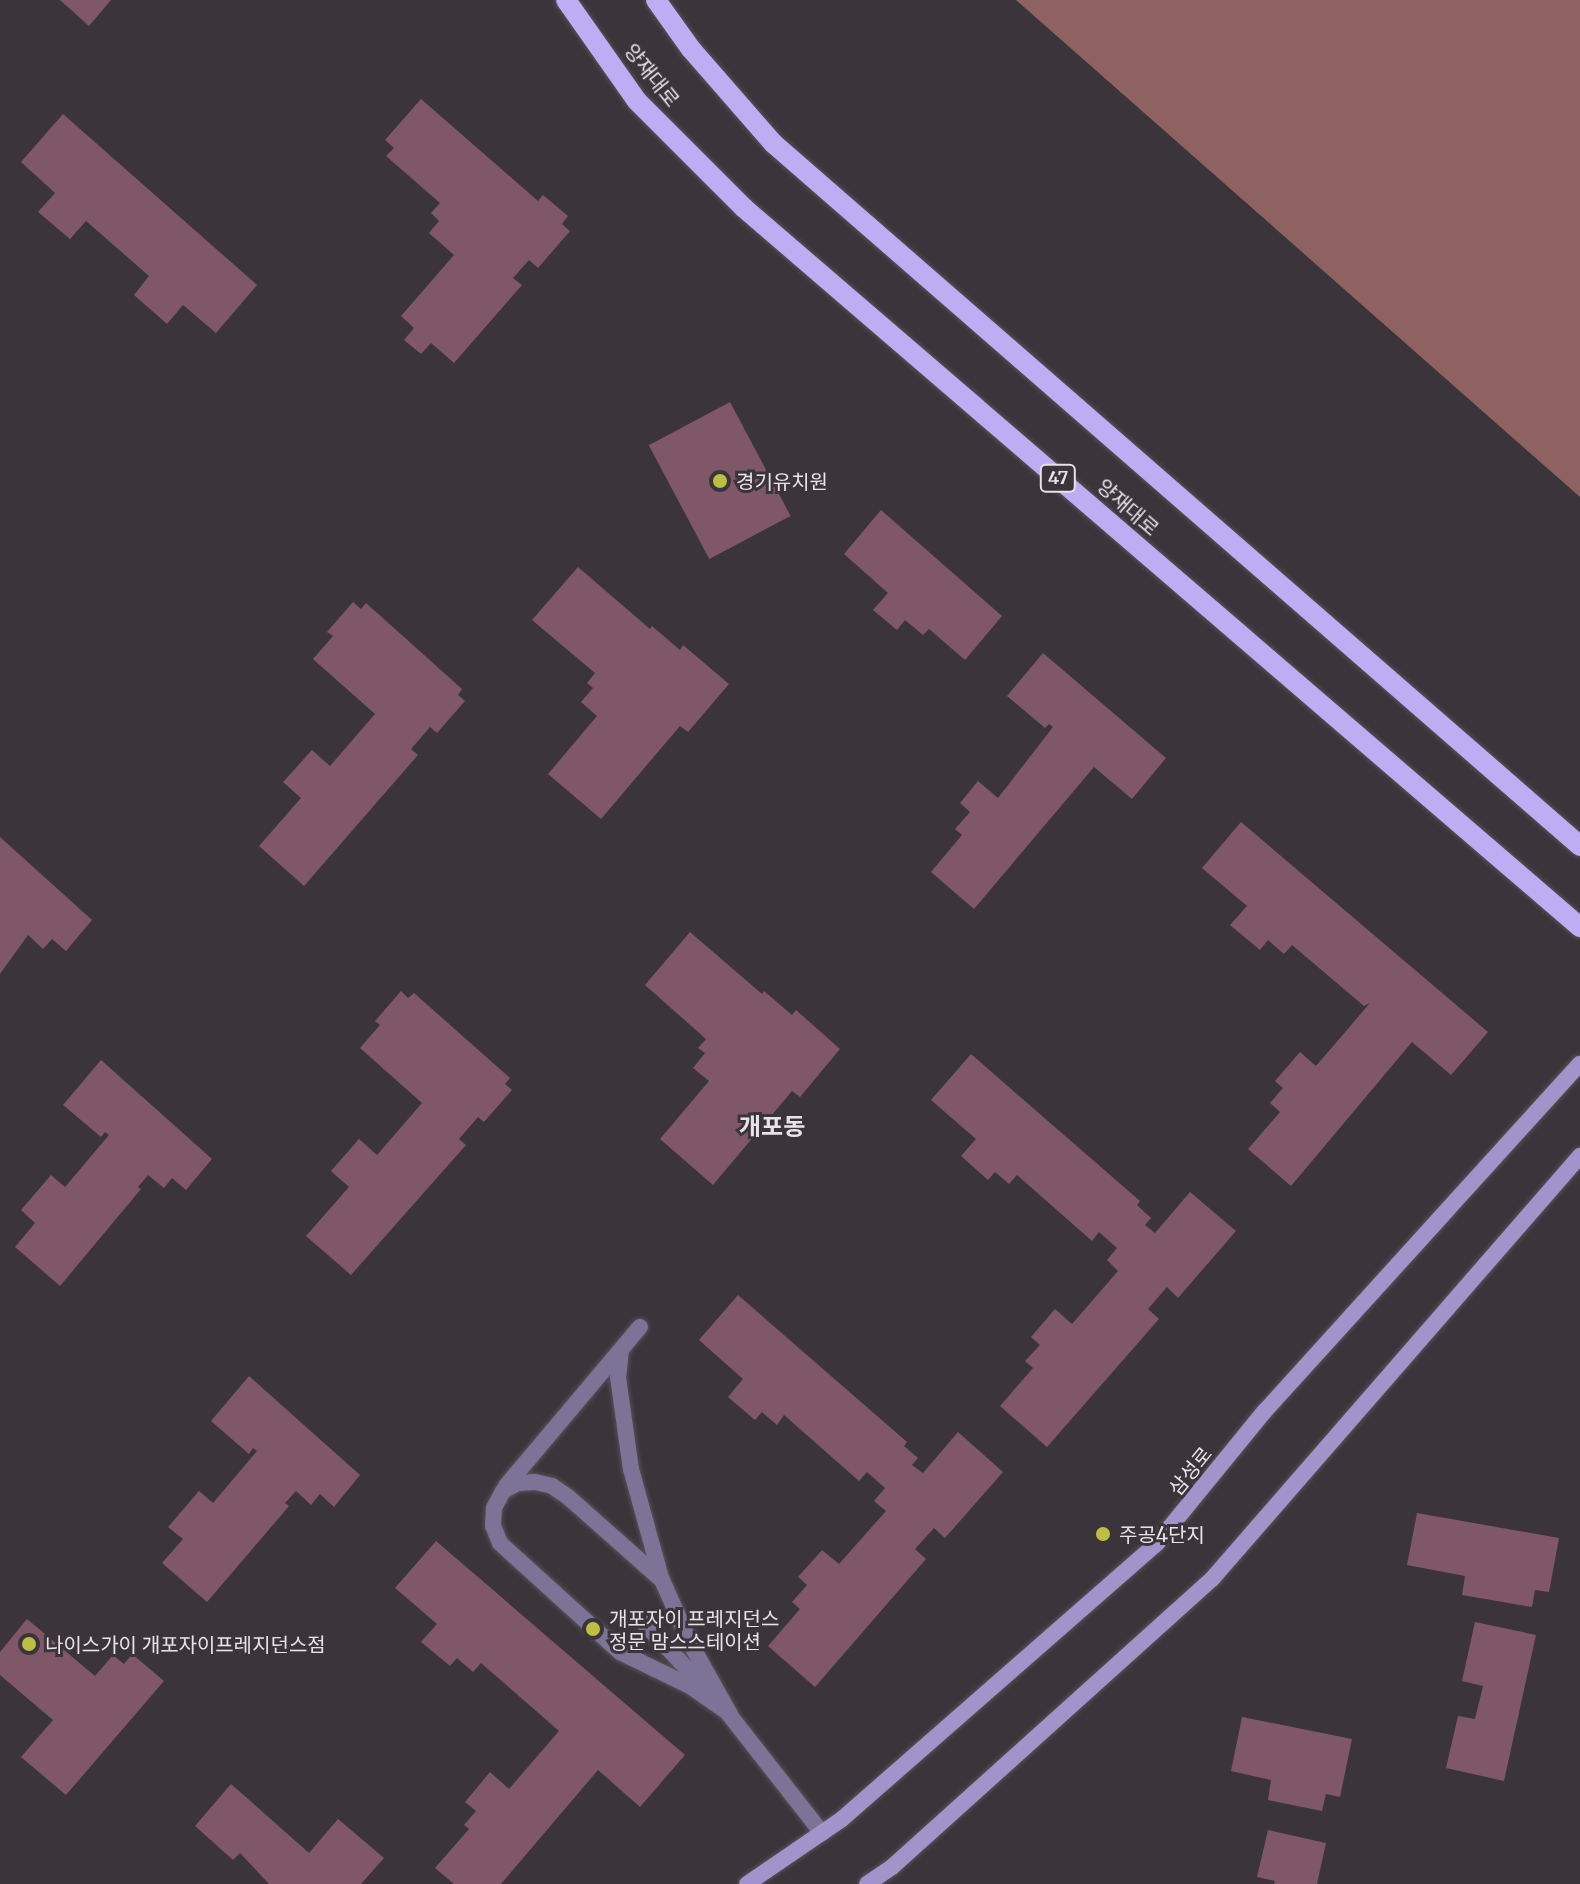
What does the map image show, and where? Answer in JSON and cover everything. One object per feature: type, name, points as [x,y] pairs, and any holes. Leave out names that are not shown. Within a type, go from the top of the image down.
[{"type":"main road","name":"양재대로","points":[[566,0],[637,101],[744,208],[1580,927]]},
{"type":"main road","name":"양재대로","points":[[656,0],[691,49],[774,144],[1580,846]]},
{"type":"main road","name":"삼성로","points":[[747,1884],[822,1833],[918,1756],[1157,1543],[1264,1412],[1580,1064]]},
{"type":"main road","points":[[867,1884],[892,1867],[1212,1579],[1580,1156]]},
{"type":"lane","points":[[640,1327],[503,1491],[494,1508],[493,1526],[500,1543],[513,1557],[620,1652],[690,1686],[730,1714]]},
{"type":"lane","points":[[621,1350],[619,1390],[631,1469],[662,1580],[690,1643],[730,1714]]},
{"type":"lane","points":[[503,1491],[518,1483],[552,1486],[662,1580]]},
{"type":"lane","points":[[644,1623],[730,1714],[822,1833]]},
{"type":"shaded area","points":[[1016,0],[1580,0],[1580,497]]},
{"type":"building","points":[[60,0],[111,0],[89,26]]},
{"type":"building","points":[[421,99],[538,201],[543,195],[568,216],[562,224],[570,231],[538,268],[529,260],[513,278],[522,285],[454,363],[431,343],[421,354],[404,340],[414,328],[401,316],[454,255],[429,233],[439,221],[431,213],[440,203],[386,156],[394,148],[385,140]]},
{"type":"building","points":[[63,114],[257,285],[216,333],[183,305],[167,324],[134,295],[149,276],[86,221],[70,239],[38,212],[55,193],[21,162]]},
{"type":"building","name":"경기유치원","points":[[730,402],[791,516],[709,559],[649,445]]},
{"type":"building","points":[[881,510],[1002,616],[965,660],[929,629],[923,635],[905,620],[897,630],[873,610],[888,593],[844,554]]},
{"type":"building","points":[[578,567],[650,629],[652,626],[680,650],[683,645],[729,684],[688,732],[680,726],[601,819],[548,774],[597,716],[581,702],[593,688],[587,683],[595,673],[532,620]]},
{"type":"building","points":[[353,602],[361,609],[366,603],[462,689],[458,695],[465,701],[437,733],[430,727],[411,749],[418,755],[304,886],[259,846],[301,798],[283,782],[312,750],[330,766],[375,714],[313,659],[333,636],[327,632]]},
{"type":"building","points":[[1043,653],[1166,758],[1132,799],[1094,767],[974,909],[931,872],[962,835],[955,829],[970,812],[960,803],[978,781],[998,798],[1053,727],[1049,724],[1045,728],[1007,696]]},
{"type":"building","points":[[1241,822],[1488,1032],[1451,1075],[1412,1042],[1291,1186],[1248,1149],[1280,1112],[1270,1103],[1283,1088],[1275,1081],[1300,1052],[1316,1066],[1370,1003],[1364,1006],[1292,945],[1284,954],[1268,940],[1260,950],[1230,925],[1247,906],[1202,868]]},
{"type":"building","points":[[0,837],[92,920],[66,951],[52,939],[43,949],[28,935],[0,974]]},
{"type":"building","points":[[690,932],[762,994],[764,991],[792,1015],[796,1010],[840,1049],[800,1097],[792,1091],[713,1185],[660,1139],[709,1081],[693,1068],[705,1053],[698,1048],[706,1039],[645,985]]},
{"type":"building","points":[[401,991],[408,998],[414,993],[510,1078],[505,1084],[512,1090],[484,1122],[478,1117],[459,1139],[466,1145],[351,1275],[306,1236],[349,1187],[331,1171],[359,1139],[377,1155],[422,1103],[360,1048],[380,1025],[375,1021]]},
{"type":"building","points":[[971,1054],[1140,1201],[1137,1205],[1151,1218],[1145,1225],[1155,1233],[1190,1192],[1236,1231],[1178,1298],[1167,1287],[1148,1309],[1159,1319],[1047,1447],[1000,1406],[1033,1368],[1025,1361],[1040,1345],[1031,1337],[1055,1309],[1072,1324],[1118,1271],[1107,1260],[1117,1248],[1099,1232],[1092,1241],[1017,1175],[1009,1184],[995,1172],[988,1180],[961,1156],[976,1139],[931,1100]]},
{"type":"building","points":[[101,1060],[212,1159],[186,1190],[172,1178],[164,1188],[148,1175],[138,1187],[141,1189],[60,1286],[15,1247],[35,1223],[21,1210],[51,1175],[65,1187],[109,1135],[105,1132],[101,1137],[63,1105]]},
{"type":"building","points":[[738,1295],[907,1442],[904,1446],[918,1458],[912,1465],[923,1473],[958,1432],[1003,1472],[945,1538],[934,1528],[915,1549],[926,1559],[815,1687],[768,1646],[800,1609],[792,1602],[807,1585],[798,1577],[822,1550],[839,1564],[886,1511],[874,1501],[885,1488],[867,1472],[859,1481],[784,1415],[777,1425],[762,1412],[755,1420],[728,1397],[743,1379],[699,1340]]},
{"type":"building","points":[[249,1376],[360,1475],[334,1507],[320,1494],[311,1505],[296,1491],[285,1503],[289,1506],[207,1602],[162,1563],[183,1539],[168,1527],[199,1491],[213,1503],[257,1451],[253,1448],[249,1454],[211,1421]]},
{"type":"building","points":[[1417,1513],[1559,1538],[1549,1592],[1535,1590],[1532,1607],[1462,1595],[1465,1576],[1407,1565]]},
{"type":"building","points":[[436,1541],[685,1755],[640,1807],[598,1770],[501,1884],[454,1884],[435,1868],[469,1829],[464,1825],[476,1811],[465,1802],[490,1772],[509,1789],[559,1731],[481,1663],[473,1672],[457,1658],[450,1666],[421,1642],[437,1624],[395,1588]]},
{"type":"building","points":[[27,1619],[95,1676],[113,1655],[124,1664],[132,1654],[164,1681],[66,1795],[21,1757],[53,1720],[0,1675],[0,1652]]},
{"type":"building","points":[[1475,1622],[1536,1635],[1504,1781],[1446,1768],[1458,1716],[1475,1719],[1483,1686],[1462,1681]]},
{"type":"building","points":[[1242,1717],[1352,1739],[1340,1797],[1326,1794],[1322,1811],[1268,1800],[1271,1780],[1231,1771]]},
{"type":"building","points":[[231,1784],[309,1853],[338,1819],[384,1858],[361,1884],[269,1884],[240,1853],[233,1860],[195,1826]]},
{"type":"building","points":[[1268,1830],[1326,1843],[1317,1884],[1274,1884],[1275,1881],[1257,1877]]},
{"type":"place","name":"경기유치원","points":[[720,481]]},
{"type":"place","name":"주공4단지","points":[[1103,1534]]},
{"type":"place","name":"개포자이 프레지던스 정문 맘스스테이션","points":[[593,1629]]},
{"type":"place","name":"나이스가이 개포자이프레지던스점","points":[[29,1644]]},
{"type":"district","name":"개포동","points":[[772,1127]]}]
